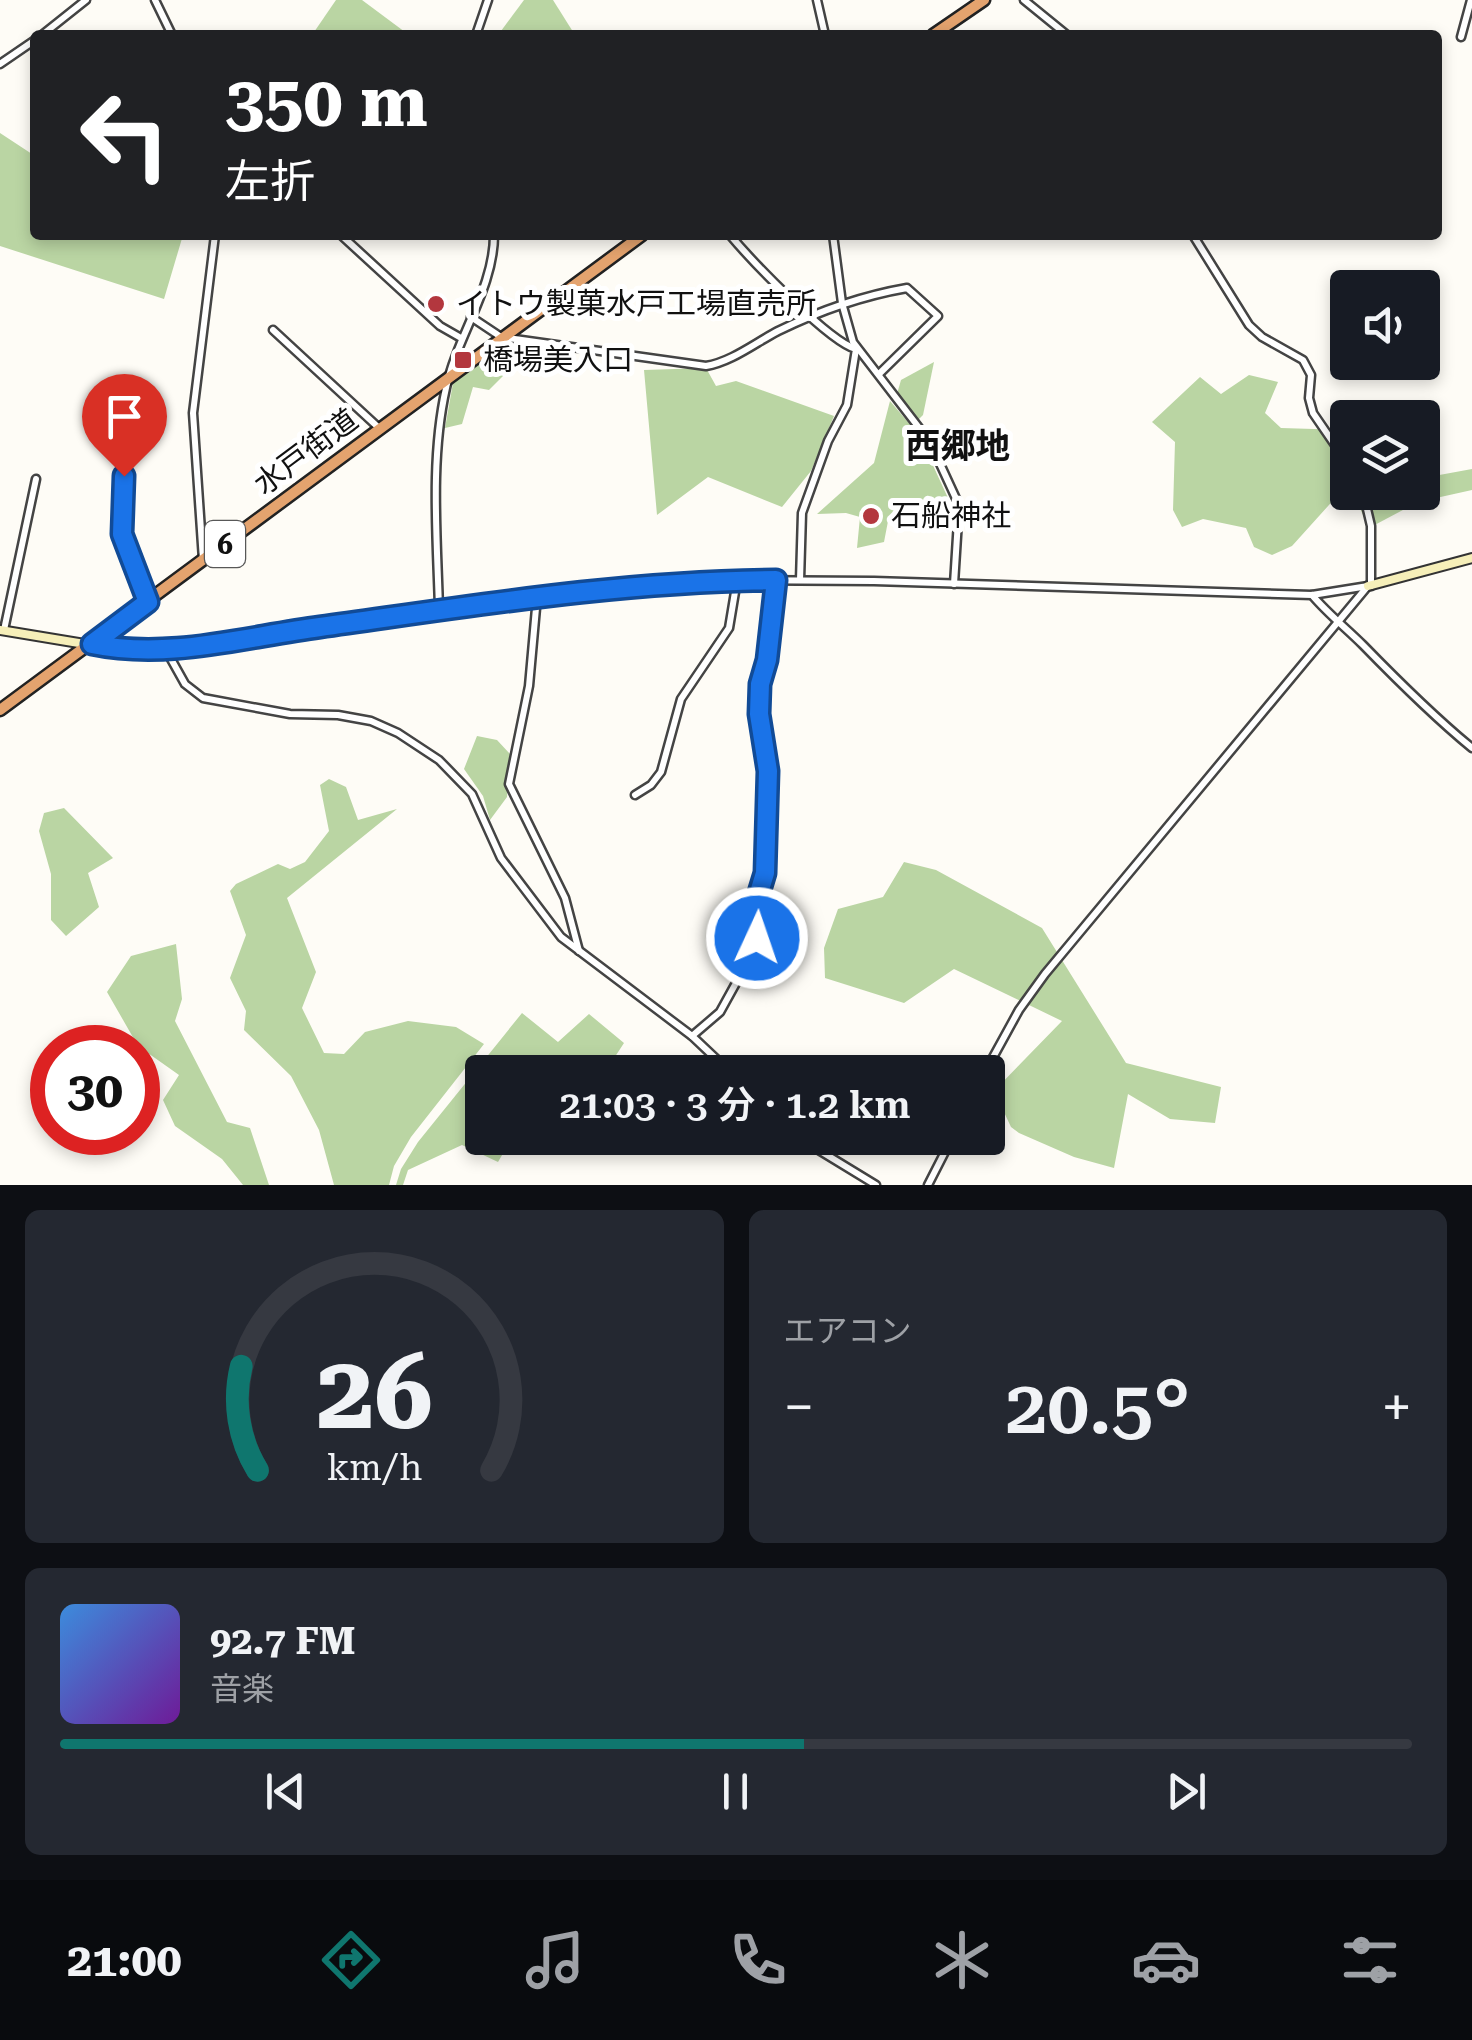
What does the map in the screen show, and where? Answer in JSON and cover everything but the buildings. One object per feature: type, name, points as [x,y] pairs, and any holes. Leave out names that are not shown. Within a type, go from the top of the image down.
[{"type":"highway","points":[[940,30],[984,0]]},
{"type":"highway","name":"水戸街道","points":[[0,710],[635,240]]},
{"type":"street","points":[[48,30],[86,0]]},
{"type":"street","points":[[155,0],[170,30]]},
{"type":"street","points":[[478,30],[488,0]]},
{"type":"street","points":[[816,0],[823,30]]},
{"type":"street","points":[[1024,0],[1061,30]]},
{"type":"street","points":[[1461,37],[1471,5]]},
{"type":"street","points":[[0,64],[30,43]]},
{"type":"street","points":[[202,560],[192,413],[215,240]]},
{"type":"street","points":[[346,240],[440,326],[461,338]]},
{"type":"street","points":[[440,609],[436,484],[440,420],[461,338],[487,276],[493,240]]},
{"type":"street","points":[[735,240],[790,300],[845,344],[856,348]]},
{"type":"street","points":[[834,240],[842,304],[856,348],[930,442],[957,497],[960,515],[954,584]]},
{"type":"street","points":[[1195,240],[1250,325],[1262,337],[1303,360],[1311,374],[1314,413],[1330,437]]},
{"type":"street","points":[[471,317],[501,338],[706,366],[725,361],[812,315],[907,288],[938,316],[879,374]]},
{"type":"street","points":[[273,330],[379,428]]},
{"type":"street","points":[[800,580],[802,513],[828,440],[847,404],[856,348]]},
{"type":"street","points":[[124,476],[122,534],[148,602]]},
{"type":"street","points":[[36,480],[2,630],[139,652],[646,584],[800,580],[1312,596],[1369,586],[1472,558]]},
{"type":"street","points":[[994,1055],[1045,974],[1369,586],[1371,526],[1367,510]]},
{"type":"street","points":[[635,795],[651,785],[661,772],[682,699],[729,628],[737,580]]},
{"type":"street","points":[[692,1036],[720,1012],[752,954],[758,930],[755,906],[765,873],[768,771],[759,714],[760,684],[767,660],[776,580]]},
{"type":"street","points":[[1312,596],[1433,716],[1472,748]]},
{"type":"street","points":[[537,597],[528,686],[509,784],[564,898],[579,951]]},
{"type":"street","points":[[166,650],[186,684],[202,698],[290,714],[355,717],[382,725],[439,760],[472,794],[490,838],[511,873],[560,937],[712,1055]]},
{"type":"street","points":[[827,1155],[876,1185]]},
{"type":"street","points":[[928,1185],[943,1155]]},
{"type":"green space","points":[[336,0],[362,0],[402,30],[315,30]]},
{"type":"green space","points":[[524,0],[553,0],[572,30],[502,30]]},
{"type":"green space","points":[[0,133],[30,153],[30,240],[182,240],[164,299],[0,246]]},
{"type":"green space","points":[[502,343],[523,356],[489,390],[473,387],[462,424],[445,428],[453,383]]},
{"type":"green space","points":[[934,362],[923,415],[918,420],[897,394],[901,380]]},
{"type":"green space","points":[[706,368],[716,386],[736,381],[834,416],[811,471],[782,507],[708,477],[657,515],[644,370]]},
{"type":"green space","points":[[1249,375],[1278,382],[1265,413],[1281,428],[1330,429],[1330,504],[1292,546],[1272,555],[1254,547],[1246,528],[1203,519],[1182,527],[1173,510],[1175,442],[1152,422],[1200,377],[1221,394]]},
{"type":"green space","points":[[890,401],[919,435],[948,498],[934,515],[889,516],[884,542],[857,548],[860,517],[846,513],[817,514],[874,463]]},
{"type":"green space","points":[[1472,469],[1472,490],[1440,497],[1440,475]]},
{"type":"green space","points":[[1361,510],[1403,510],[1369,528]]},
{"type":"green space","points":[[477,736],[497,740],[510,754],[507,797],[490,820],[483,796],[464,769]]},
{"type":"green space","points":[[329,779],[346,787],[358,820],[397,809],[287,898],[316,972],[302,1008],[324,1053],[344,1054],[365,1032],[408,1021],[456,1027],[484,1044],[475,1055],[465,1055],[465,1068],[411,1137],[394,1166],[389,1185],[334,1185],[319,1130],[291,1076],[244,1030],[246,1011],[230,978],[246,935],[230,891],[236,884],[278,864],[290,869],[305,862],[329,831],[320,785]]},
{"type":"green space","points":[[64,808],[113,858],[88,873],[99,907],[66,936],[51,920],[51,874],[39,831],[44,813]]},
{"type":"green space","points":[[904,862],[936,870],[1042,928],[1126,1063],[1221,1087],[1215,1123],[1170,1119],[1128,1094],[1114,1168],[1074,1157],[1019,1133],[1005,1114],[1005,1080],[1062,1021],[954,969],[904,1003],[825,978],[824,948],[838,909],[883,897]]},
{"type":"green space","points":[[176,944],[182,999],[175,1021],[227,1122],[250,1128],[269,1185],[243,1185],[222,1159],[175,1126],[163,1100],[179,1075],[160,1062],[160,1025],[126,1025],[107,992],[131,956]]},
{"type":"green space","points":[[522,1013],[558,1042],[589,1014],[624,1043],[616,1055],[488,1055]]},
{"type":"green space","points":[[465,1084],[465,1146],[408,1170],[403,1185],[396,1185],[418,1142]]},
{"type":"green space","points":[[483,1155],[502,1155],[498,1162]]},
{"type":"place","name":"イトウ製菓水戸工場直売所","points":[[436,304]]},
{"type":"place","name":"橋場美入口","points":[[463,360]]},
{"type":"place","name":"石船神社","points":[[871,516]]},
{"type":"district","name":"西郷地","points":[[958,446]]},
{"type":"route","points":[[124,476],[122,534],[148,602],[92,644],[115,649],[166,650],[627,586],[776,580],[767,660],[760,684],[759,714],[768,771],[765,873],[755,906],[757,938]]}]
